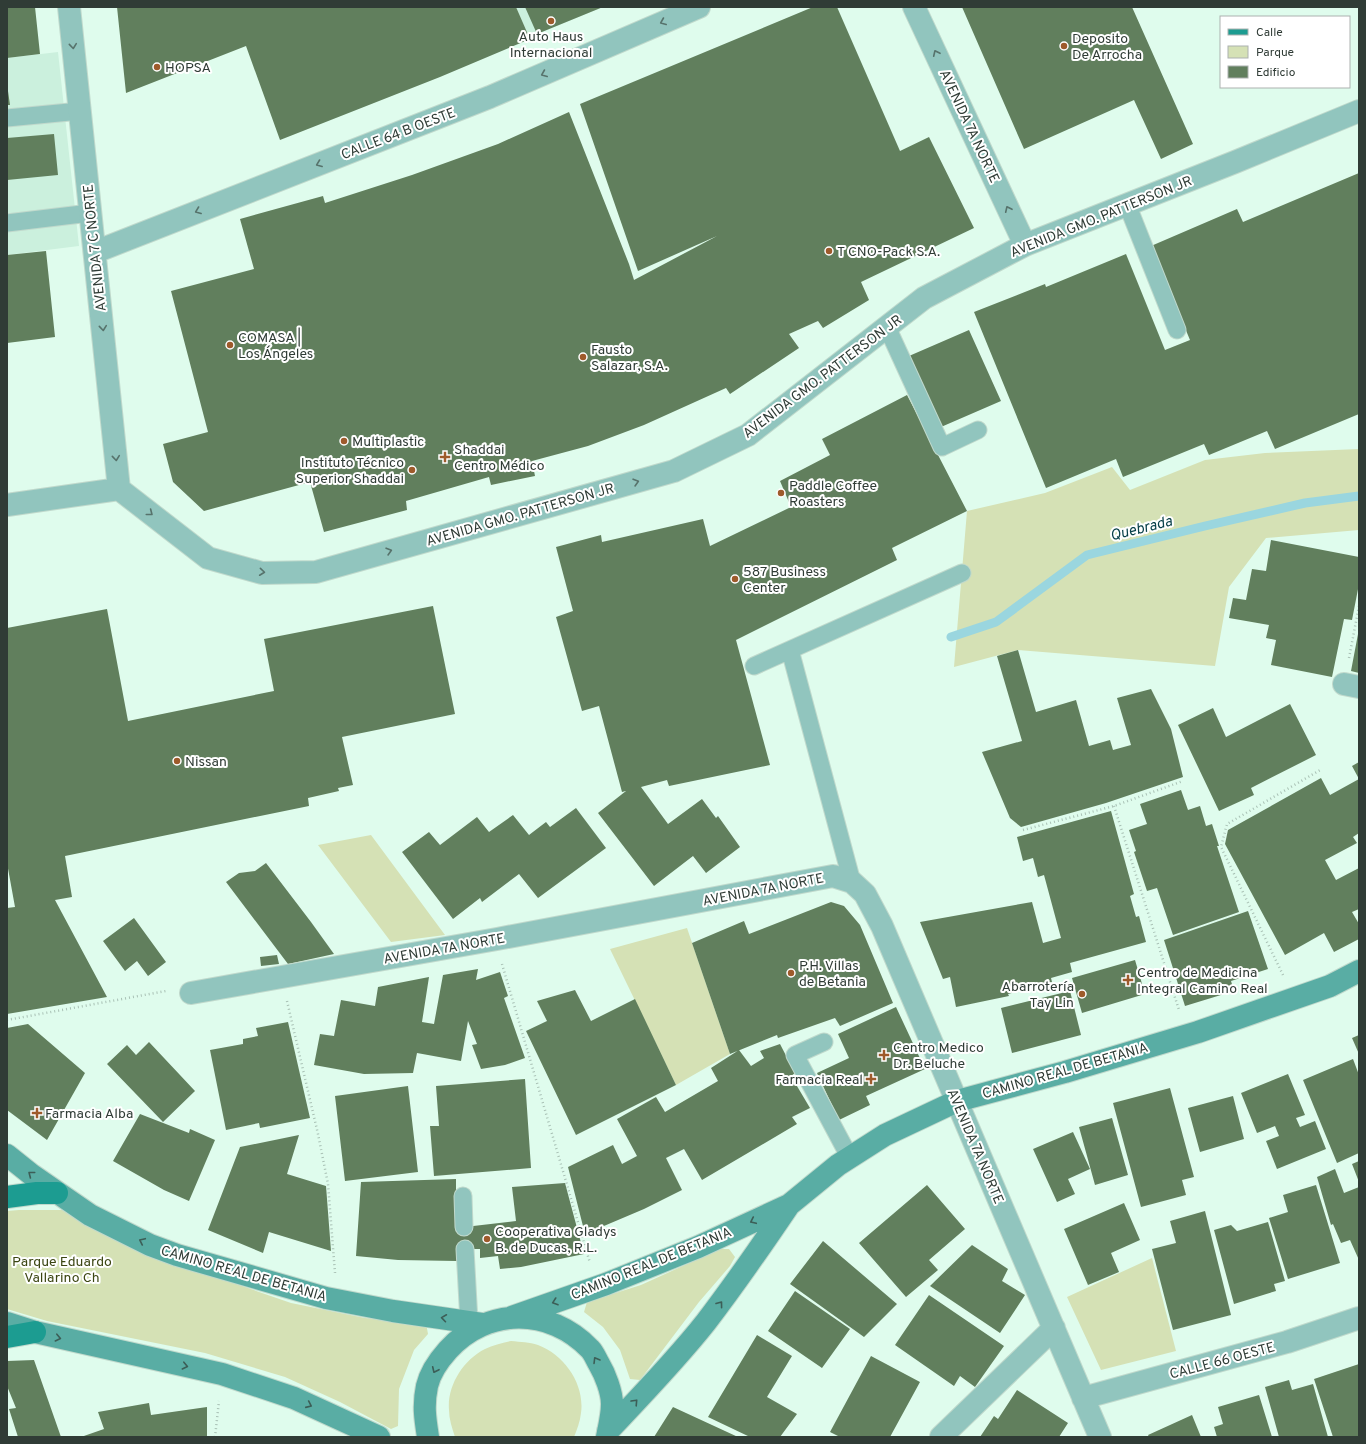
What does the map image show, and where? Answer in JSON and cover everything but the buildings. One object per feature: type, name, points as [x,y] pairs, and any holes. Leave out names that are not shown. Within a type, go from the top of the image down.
[{"type":"main road","points":[[7,1197],[37,1193],[57,1193]]},
{"type":"main road","points":[[7,1337],[35,1332]]},
{"type":"street","name":"AVENIDA 7 C NORTE","points":[[69,7],[119,489]]},
{"type":"street","name":"CALLE 64 B OESTE","points":[[95,252],[490,97],[699,7]]},
{"type":"street","name":"AVENIDA 7A NORTE","points":[[914,7],[1025,245]]},
{"type":"street","name":"AVENIDA GMO. PATTERSON JR","points":[[119,489],[208,558],[262,573],[316,572],[674,471],[748,435],[924,298],[1025,245],[1359,111]]},
{"type":"street","points":[[7,505],[119,489]]},
{"type":"street","name":"AVENIDA 7A NORTE","points":[[181,992],[490,940],[833,876],[852,882],[865,894],[882,926],[1100,1437]]},
{"type":"street","name":"CAMINO REAL DE BETANIA","points":[[512,1317],[606,1284],[698,1247],[788,1205],[838,1165],[885,1135],[957,1101],[1065,1072],[1198,1032],[1330,986],[1359,971]]},
{"type":"street","name":"CAMINO REAL DE BETANIA","points":[[7,1155],[32,1175],[90,1215],[150,1245],[177,1255],[326,1298],[393,1311],[475,1323]]},
{"type":"street","name":"CAMINO REAL DE BETANIA","points":[[608,1434],[705,1323],[748,1265],[788,1205]]},
{"type":"street","points":[[428,1437],[424,1413],[427,1385],[439,1360],[475,1323],[512,1317],[542,1320],[562,1328],[568,1331],[590,1350],[605,1375],[612,1403],[608,1434]]},
{"type":"street","name":"CALLE 66 OESTE","points":[[1083,1398],[1287,1342],[1359,1318]]},
{"type":"street","points":[[7,1323],[35,1332],[222,1374],[294,1398],[379,1437]]},
{"type":"street","points":[[940,1437],[1054,1328]]},
{"type":"lane","points":[[7,118],[80,111]]},
{"type":"lane","points":[[1127,204],[1177,330]]},
{"type":"lane","points":[[7,223],[90,213]]},
{"type":"lane","points":[[887,327],[942,447],[978,430]]},
{"type":"lane","points":[[754,666],[962,572]]},
{"type":"lane","points":[[790,650],[852,882]]},
{"type":"lane","points":[[824,1042],[795,1055],[850,1158]]},
{"type":"lane","points":[[463,1196],[464,1227]]},
{"type":"lane","points":[[465,1249],[475,1323]]},
{"type":"path","points":[[1351,685],[1359,606]]},
{"type":"path","points":[[1283,976],[1221,847],[1227,824],[1322,769]]},
{"type":"path","points":[[1023,830],[1114,806],[1182,781]]},
{"type":"path","points":[[1114,806],[1180,1013]]},
{"type":"path","points":[[501,960],[591,1265]]},
{"type":"path","points":[[7,1020],[181,992]]},
{"type":"path","points":[[287,999],[328,1184],[335,1274]]},
{"type":"path","points":[[215,1437],[222,1374]]},
{"type":"shaded area","name":"Auto Haus Internacional","points":[[516,7],[603,7],[537,34],[530,39]]},
{"type":"shaded area","points":[[58,52],[79,246],[7,255],[7,58]]},
{"type":"green space","points":[[1359,449],[1359,530],[1266,538],[1229,587],[1215,666],[1018,650],[954,667],[967,511],[1045,493],[1112,467],[1130,490],[1205,460],[1265,453]]},
{"type":"green space","points":[[371,835],[445,935],[391,942],[318,845]]},
{"type":"green space","points":[[687,928],[730,1054],[676,1085],[610,949]]},
{"type":"green space","name":"Parque Eduardo Vallarino Ch","points":[[62,1210],[164,1259],[291,1303],[365,1318],[426,1323],[428,1334],[414,1350],[399,1389],[398,1426],[391,1429],[340,1402],[285,1377],[205,1353],[47,1321],[7,1309],[7,1211]]},
{"type":"green space","points":[[720,1249],[729,1249],[735,1257],[730,1266],[699,1302],[640,1380],[630,1379],[620,1350],[603,1327],[584,1312],[587,1302],[641,1285]]},
{"type":"green space","points":[[1152,1258],[1176,1351],[1101,1370],[1067,1297]]},
{"type":"green space","points":[[511,1341],[535,1344],[548,1350],[557,1356],[571,1372],[580,1392],[581,1402],[580,1419],[574,1437],[455,1437],[450,1417],[449,1401],[458,1375],[463,1367],[477,1354],[491,1346]]},
{"type":"waterway","name":"Quebrada","points":[[951,637],[996,622],[1087,555],[1305,503],[1359,496]]},
{"type":"place","name":"Auto Haus Internacional","points":[[551,21]]},
{"type":"place","name":"Deposito De Arrocha","points":[[1064,46]]},
{"type":"place","name":"HOPSA","points":[[157,67]]},
{"type":"place","name":"T CNO-Pack S.A.","points":[[829,251]]},
{"type":"place","name":"COMASA | Los Ángeles","points":[[230,345]]},
{"type":"place","name":"Fausto Salazar, S.A.","points":[[583,357]]},
{"type":"place","name":"Multiplastic","points":[[344,441]]},
{"type":"place","name":"Shaddai Centro Médico","points":[[445,457]]},
{"type":"place","name":"Instituto Técnico Superior Shaddai","points":[[412,470]]},
{"type":"place","name":"Paddle Coffee Roasters","points":[[781,493]]},
{"type":"place","name":"587 Business Center","points":[[735,579]]},
{"type":"place","name":"Nissan","points":[[177,761]]},
{"type":"place","name":"P.H. Villas de Betania","points":[[791,973]]},
{"type":"place","name":"Centro de Medicina Integral Camino Real","points":[[1128,980]]},
{"type":"place","name":"Abarrotería Tay Lin","points":[[1082,994]]},
{"type":"place","name":"Centro Medico Dr. Beluche","points":[[884,1055]]},
{"type":"place","name":"Farmacia Real","points":[[871,1079]]},
{"type":"place","name":"Farmacia Alba","points":[[37,1113]]},
{"type":"place","name":"Cooperativa Gladys B. de Ducas, R.L.","points":[[487,1239]]}]
